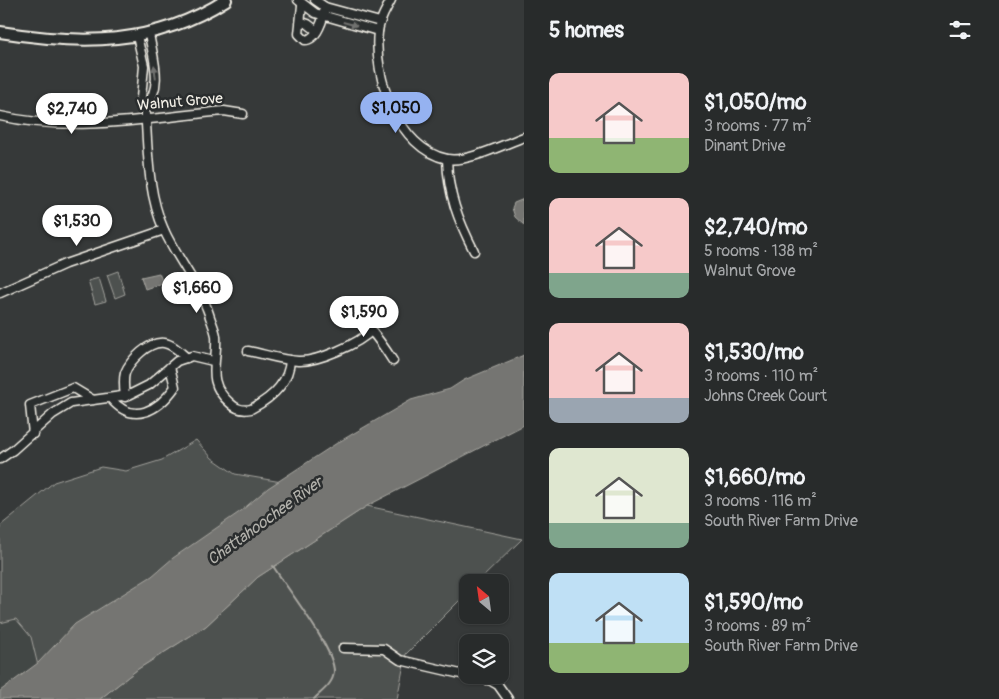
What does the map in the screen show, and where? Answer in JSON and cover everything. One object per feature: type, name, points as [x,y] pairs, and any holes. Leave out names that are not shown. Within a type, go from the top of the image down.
[{"type":"main road","points":[[0,32],[51,40],[137,36],[178,26],[206,13],[226,0]]},
{"type":"street","points":[[315,0],[325,7],[380,22]]},
{"type":"street","points":[[391,0],[380,22],[378,31],[380,74],[386,96],[413,140],[431,152],[447,159],[460,160],[524,137]]},
{"type":"street","points":[[300,2],[302,22],[298,34],[305,40],[311,39],[317,31],[325,7]]},
{"type":"street","points":[[300,2],[323,16],[378,31]]},
{"type":"street","points":[[302,22],[317,31]]},
{"type":"street","points":[[145,107],[153,96],[156,80],[148,34]]},
{"type":"street","points":[[137,36],[144,66],[140,98],[145,107],[152,190],[164,230],[208,312],[216,336],[213,361],[214,376],[220,392],[234,407],[244,410],[258,405],[281,386],[288,374],[290,360]]},
{"type":"street","name":"Walnut Grove","points":[[0,116],[55,124],[92,124],[224,111],[243,114]]},
{"type":"street","points":[[447,159],[448,184],[452,202],[474,251]]},
{"type":"street","points":[[0,293],[65,264],[164,230]]},
{"type":"street","points":[[341,309],[360,319],[372,330],[393,361]]},
{"type":"street","points":[[248,351],[290,360],[306,361],[329,354],[357,341],[372,330]]},
{"type":"street","points":[[125,396],[125,375],[129,365],[150,346],[164,343],[187,358]]},
{"type":"street","points":[[0,459],[33,434],[53,414],[71,403],[125,396],[149,385],[177,361],[192,356],[213,361]]},
{"type":"street","points":[[111,399],[120,410],[128,413],[146,411],[164,402],[175,387],[170,367]]},
{"type":"street","points":[[33,434],[30,405],[73,388],[93,400]]},
{"type":"street","points":[[343,648],[384,649],[400,660],[490,681],[498,685],[508,699]]},
{"type":"shaded area","points":[[118,271],[125,294],[115,298],[107,275]]},
{"type":"shaded area","points":[[99,278],[106,301],[95,304],[88,281]]},
{"type":"shaded area","points":[[196,440],[212,458],[235,474],[305,486],[39,670],[31,637],[16,619],[0,623],[0,526],[54,482],[101,467],[126,471],[162,460]]},
{"type":"shaded area","points":[[367,506],[522,539],[486,574],[459,574],[459,601],[406,654],[397,699],[100,699],[138,669],[206,626],[258,577]]},
{"type":"shaded area","points":[[16,619],[31,637],[40,675],[0,699],[0,623]]},
{"type":"water","points":[[524,199],[524,225],[515,217],[512,208],[514,203]]},
{"type":"water","points":[[159,273],[163,283],[145,289],[141,277]]},
{"type":"water","name":"Chattahoochee River","points":[[524,355],[524,425],[367,506],[258,577],[206,626],[138,669],[100,699],[0,699],[0,691],[38,663],[75,624],[152,576],[173,558],[241,511],[268,488],[337,443],[411,400],[450,389],[464,380]]},
{"type":"waterway","points":[[273,566],[319,634],[332,662],[334,672],[332,680],[314,699]]}]
